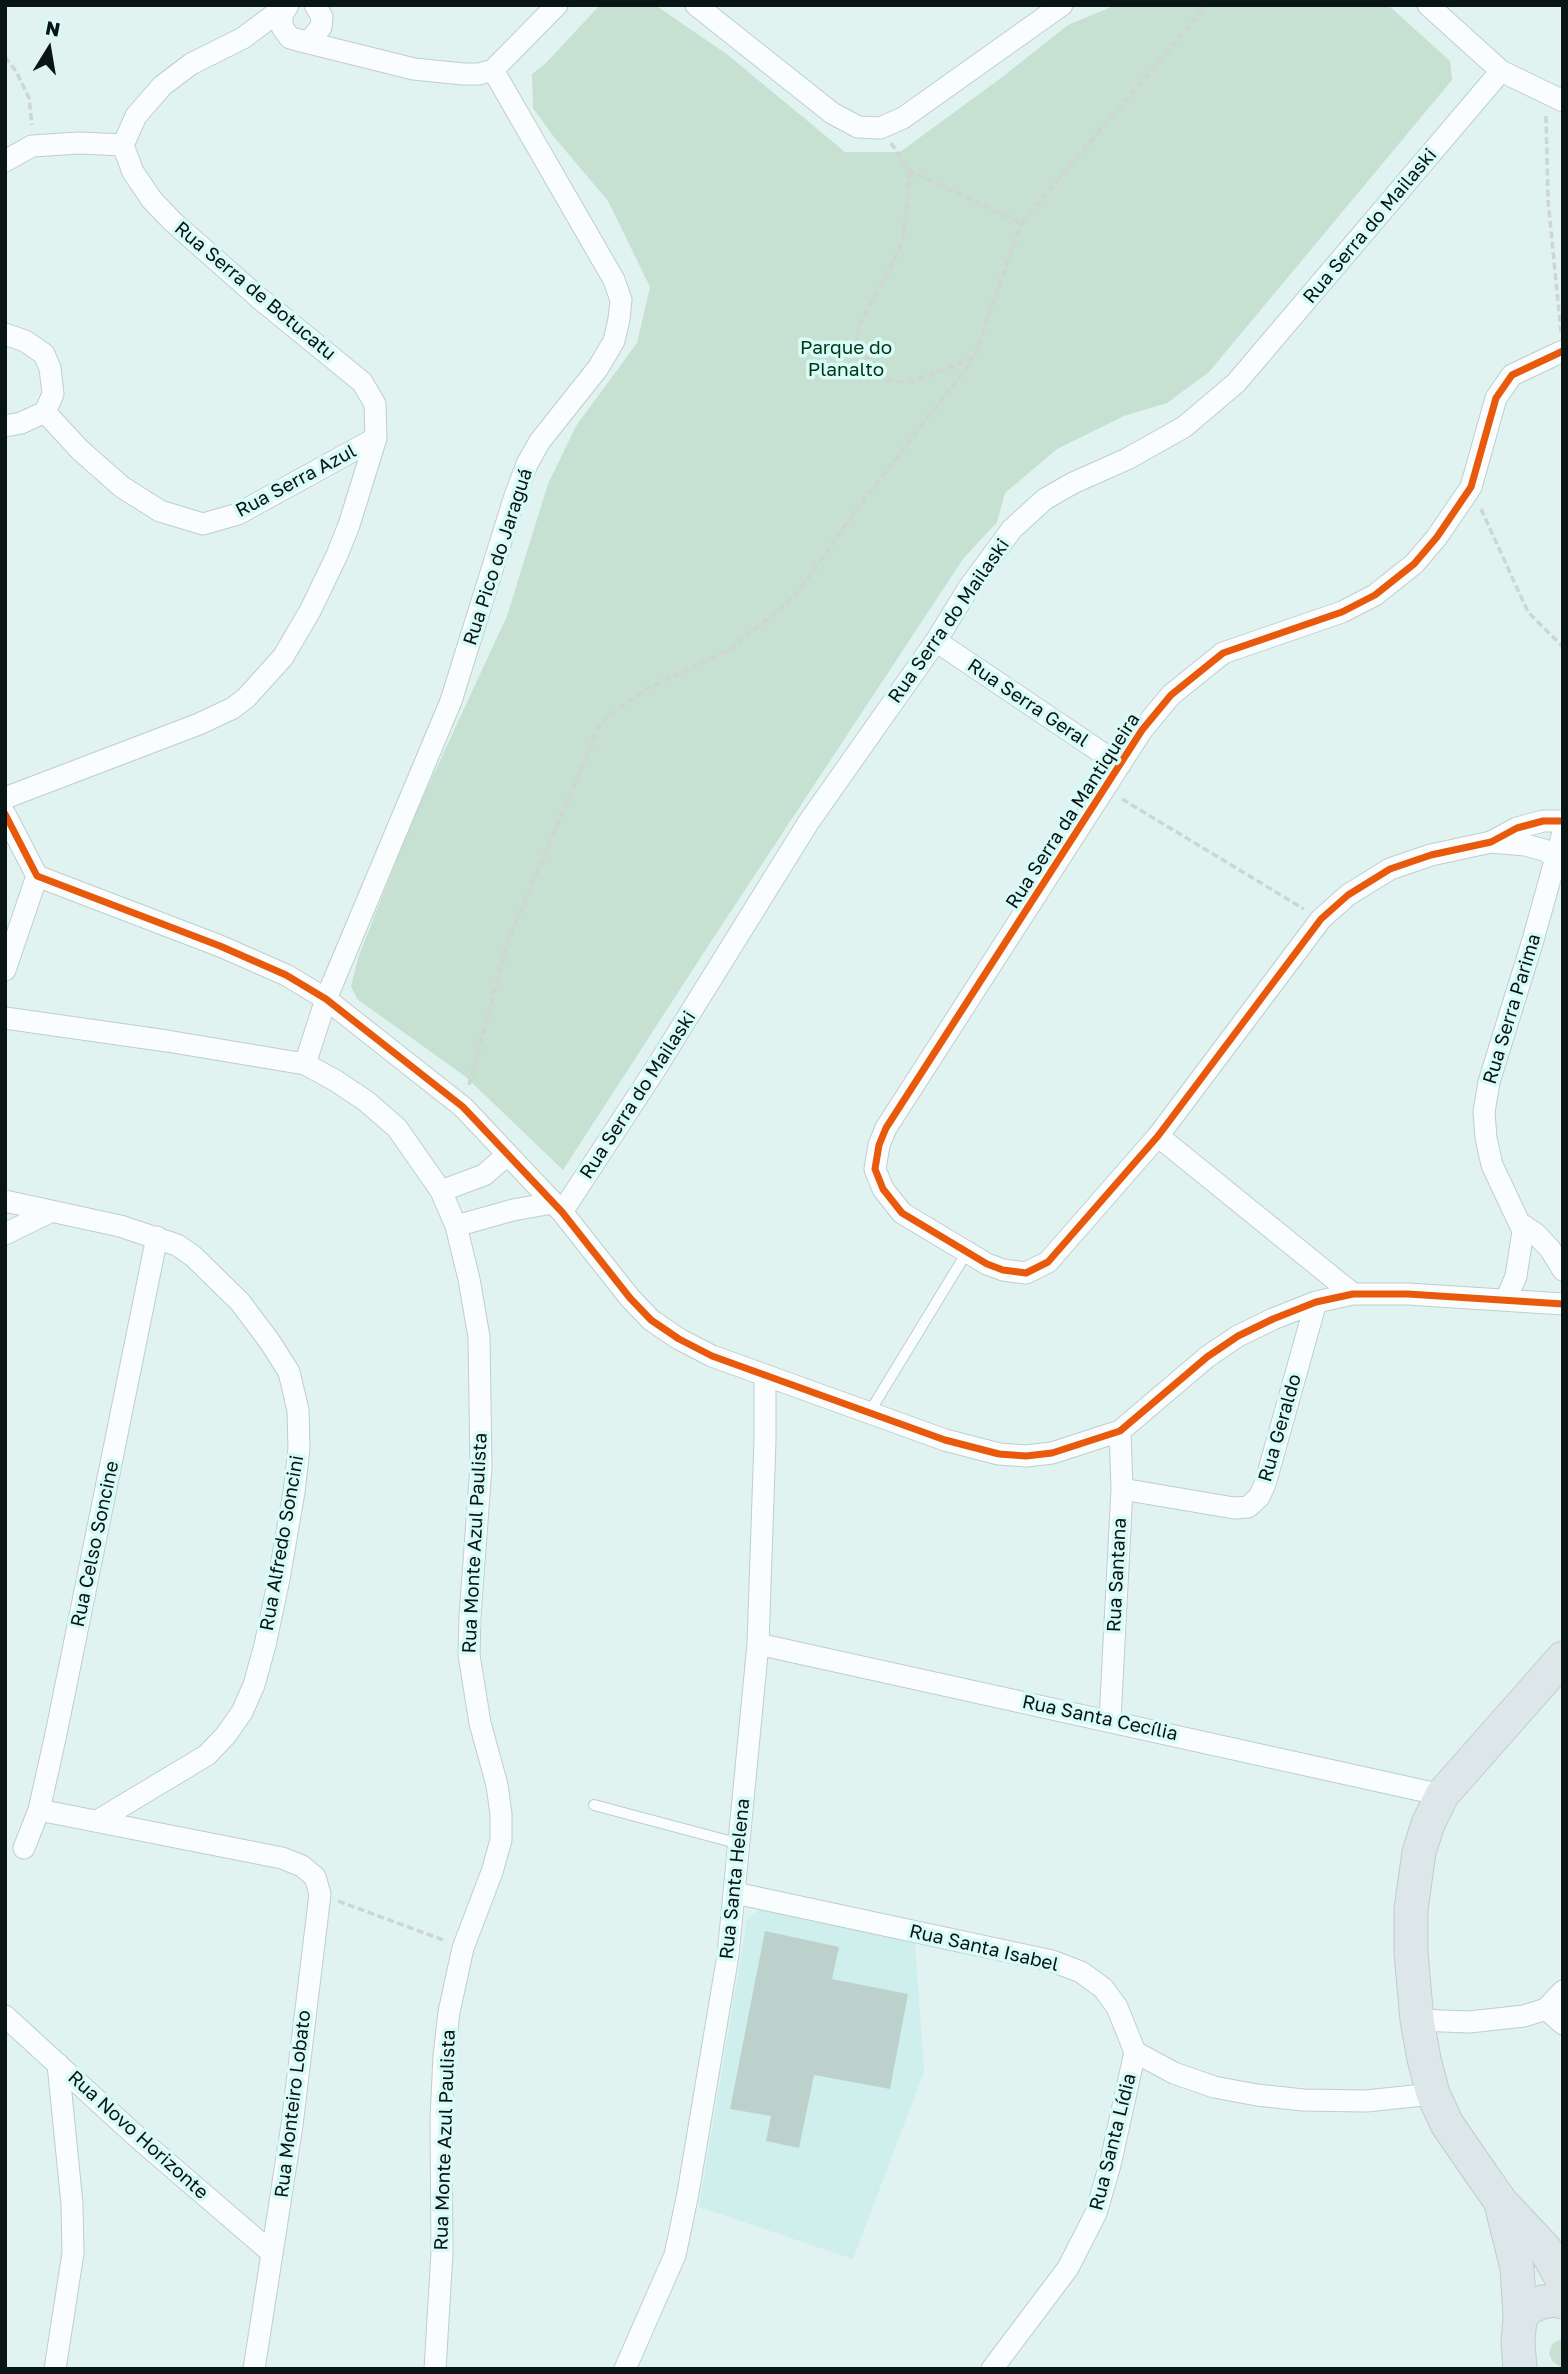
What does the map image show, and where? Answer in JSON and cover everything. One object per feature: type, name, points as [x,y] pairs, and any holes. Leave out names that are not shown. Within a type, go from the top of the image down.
[{"type":"main road","points":[[1563,1658],[1443,1794],[1427,1824],[1419,1852],[1411,1909],[1411,1953],[1417,2020],[1423,2059],[1433,2094],[1447,2124],[1501,2202],[1545,2249],[1563,2281]]},
{"type":"main road","points":[[1501,2202],[1517,2268],[1520,2369]]},
{"type":"main road","points":[[1520,2317],[1530,2307],[1542,2302],[1563,2302]]},
{"type":"street","points":[[9,158],[32,146],[79,142],[123,145],[136,116],[162,86],[191,64],[243,38],[288,5]]},
{"type":"street","points":[[288,5],[281,21],[286,33],[294,39],[414,69],[463,74],[479,74],[493,70],[557,5]]},
{"type":"street","points":[[696,5],[832,113],[858,127],[880,128],[903,118],[1062,5]]},
{"type":"street","points":[[1428,5],[1501,71],[1554,97]]},
{"type":"street","points":[[1448,5],[1456,23],[1474,48]]},
{"type":"street","points":[[243,38],[311,38],[321,27],[323,12]]},
{"type":"street","points":[[323,12],[365,57]]},
{"type":"street","name":"Rua Pico do Jaraguá","points":[[305,1064],[326,999],[451,701],[527,464],[540,441],[598,368],[614,341],[620,319],[621,300],[614,280],[493,70]]},
{"type":"street","name":"Rua Serra do Mailaski","points":[[557,1208],[656,1068],[808,823],[936,641],[968,589],[1012,530],[1045,499],[1073,483],[1127,459],[1184,427],[1236,383],[1501,71]]},
{"type":"street","name":"Rua Serra de Botucatu","points":[[5,798],[199,724],[233,708],[246,698],[283,657],[315,600],[349,525],[376,438],[375,404],[362,382],[259,298],[172,221],[152,200],[133,173],[123,145]]},
{"type":"street","points":[[5,334],[25,341],[44,354],[50,368],[53,394],[45,412],[21,423],[5,426]]},
{"type":"street","name":"Rua Serra da Mantiqueira","points":[[967,1252],[902,1213],[883,1189],[875,1169],[879,1145],[886,1128],[1142,730],[1171,695],[1223,653],[1330,616],[1375,595],[1414,564],[1437,537],[1471,487],[1496,398],[1512,375],[1563,351]]},
{"type":"street","name":"Rua Serra Azul","points":[[45,412],[80,450],[122,487],[160,512],[203,524],[239,514],[376,438]]},
{"type":"street","name":"Rua Serra Geral","points":[[936,641],[1120,765]]},
{"type":"street","points":[[5,814],[37,876],[220,946],[286,975],[326,999],[463,1107],[557,1208],[630,1298],[651,1320],[678,1339],[712,1356],[958,1443],[999,1454],[1026,1456],[1063,1450],[1120,1431],[1207,1357],[1238,1336],[1273,1319],[1317,1303],[1353,1294],[1563,1304]]},
{"type":"street","points":[[967,1252],[1003,1270],[1026,1273],[1048,1262],[1158,1136],[1321,919],[1348,895],[1390,869],[1430,855],[1491,842],[1517,828],[1543,821],[1563,821]]},
{"type":"street","name":"Rua Serra Parima","points":[[1506,1300],[1516,1276],[1523,1231],[1492,1165],[1484,1112],[1489,1082],[1563,832]]},
{"type":"street","points":[[1491,842],[1525,845],[1544,850],[1556,858]]},
{"type":"street","points":[[5,970],[37,876]]},
{"type":"street","name":"Rua Monte Azul Paulista","points":[[5,1018],[305,1064],[346,1087],[397,1128],[441,1191],[457,1226],[479,1337],[481,1467],[469,1656],[480,1723],[497,1785],[501,1840],[492,1872],[463,1948],[449,2012],[444,2056],[442,2253],[435,2369]]},
{"type":"street","points":[[1158,1136],[1353,1294]]},
{"type":"street","points":[[441,1191],[484,1175],[507,1155]]},
{"type":"street","name":"Rua Alfredo Soncini","points":[[5,1201],[120,1226],[177,1245],[193,1256],[240,1302],[270,1342],[289,1372],[298,1410],[299,1448],[292,1504],[265,1645],[254,1685],[242,1712],[226,1735],[207,1755],[97,1821]]},
{"type":"street","points":[[457,1226],[513,1210],[557,1208]]},
{"type":"street","points":[[5,1234],[50,1212]]},
{"type":"street","name":"Rua Serra Parima","points":[[1521,1224],[1536,1234],[1550,1249],[1563,1270]]},
{"type":"street","name":"Rua Celso Soncine","points":[[24,1848],[39,1810],[157,1237]]},
{"type":"street","name":"Rua Geraldo","points":[[1122,1489],[1234,1508],[1248,1507],[1259,1497],[1317,1303]]},
{"type":"street","name":"Rua Santa Helena","points":[[625,2369],[675,2255],[719,2014],[735,1893],[758,1644],[765,1375]]},
{"type":"street","name":"Rua Santana","points":[[1110,1720],[1122,1489],[1120,1431]]},
{"type":"street","name":"Rua Santa Cecília","points":[[758,1644],[1443,1794]]},
{"type":"street","points":[[39,1810],[282,1858],[302,1866],[315,1877],[320,1894]]},
{"type":"street","name":"Rua Santa Isabel","points":[[735,1893],[1052,1961],[1081,1972],[1103,1988],[1117,2007],[1135,2052]]},
{"type":"street","name":"Rua Monteiro Lobato","points":[[254,2369],[292,2125],[320,1894]]},
{"type":"street","points":[[1417,2020],[1469,2022],[1524,2016],[1546,2009],[1563,1991]]},
{"type":"street","points":[[1546,2009],[1563,2024]]},
{"type":"street","name":"Rua Novo Horizonte","points":[[5,2016],[137,2137],[272,2253]]},
{"type":"street","points":[[1135,2052],[1174,2074],[1214,2087],[1257,2095],[1303,2100],[1366,2101],[1433,2094]]},
{"type":"street","name":"Rua Santa Lídia","points":[[992,2369],[1068,2268],[1096,2213],[1113,2153],[1135,2052]]},
{"type":"street","points":[[55,2369],[73,2253],[72,2204],[58,2064]]},
{"type":"lane","points":[[869,1413],[967,1252]]},
{"type":"lane","points":[[594,1805],[740,1844]]},
{"type":"path","points":[[463,1107],[508,941],[601,722],[646,689],[731,649],[796,595],[856,510],[974,358],[1021,223],[1207,5]]},
{"type":"path","points":[[5,57],[16,71],[29,98],[33,123],[9,158]]},
{"type":"path","points":[[1554,97],[1548,200],[1563,351]]},
{"type":"path","points":[[880,128],[910,170],[1021,223]]},
{"type":"path","points":[[910,170],[902,241],[858,328],[858,344],[862,354],[885,379],[897,382],[914,381],[974,358]]},
{"type":"path","points":[[1471,487],[1528,612],[1563,647]]},
{"type":"path","points":[[1105,788],[1321,919]]},
{"type":"path","points":[[320,1894],[463,1948]]},
{"type":"shaded area","points":[[761,1908],[915,1942],[924,2072],[853,2259],[699,2207],[747,1919]]},
{"type":"green space","name":"Parque do Planalto","points":[[600,5],[655,5],[728,55],[845,152],[900,152],[1068,25],[1116,5],[1388,5],[1450,61],[1452,80],[1209,372],[1167,403],[1124,416],[1057,449],[1005,493],[997,522],[963,559],[563,1170],[466,1077],[357,999],[351,986],[358,958],[412,821],[507,616],[548,484],[576,426],[637,343],[650,287],[608,201],[533,108],[532,74],[546,63]]},
{"type":"green space","points":[[1563,2338],[1563,2368],[1553,2362],[1549,2354],[1552,2344]]},
{"type":"building","points":[[765,1931],[839,1947],[832,1979],[908,1994],[890,2089],[814,2075],[799,2148],[766,2141],[771,2116],[730,2109]]},
{"type":"cycle path","points":[[1563,351],[1512,375],[1496,398],[1471,487],[1437,537],[1414,564],[1375,595],[1342,612],[1223,653],[1171,695],[1142,730],[886,1128],[879,1145],[875,1169],[883,1189],[902,1213],[987,1264],[1003,1270],[1026,1273],[1048,1262],[1158,1136],[1321,919],[1348,895],[1390,869],[1431,855],[1491,842],[1517,828],[1543,821],[1563,821]]},
{"type":"cycle path","points":[[5,814],[37,876],[220,946],[286,975],[326,999],[463,1107],[562,1212],[630,1298],[651,1320],[679,1339],[712,1356],[945,1440],[999,1454],[1026,1456],[1052,1453],[1120,1431],[1207,1357],[1238,1336],[1316,1302],[1353,1294],[1408,1294],[1563,1304]]}]
